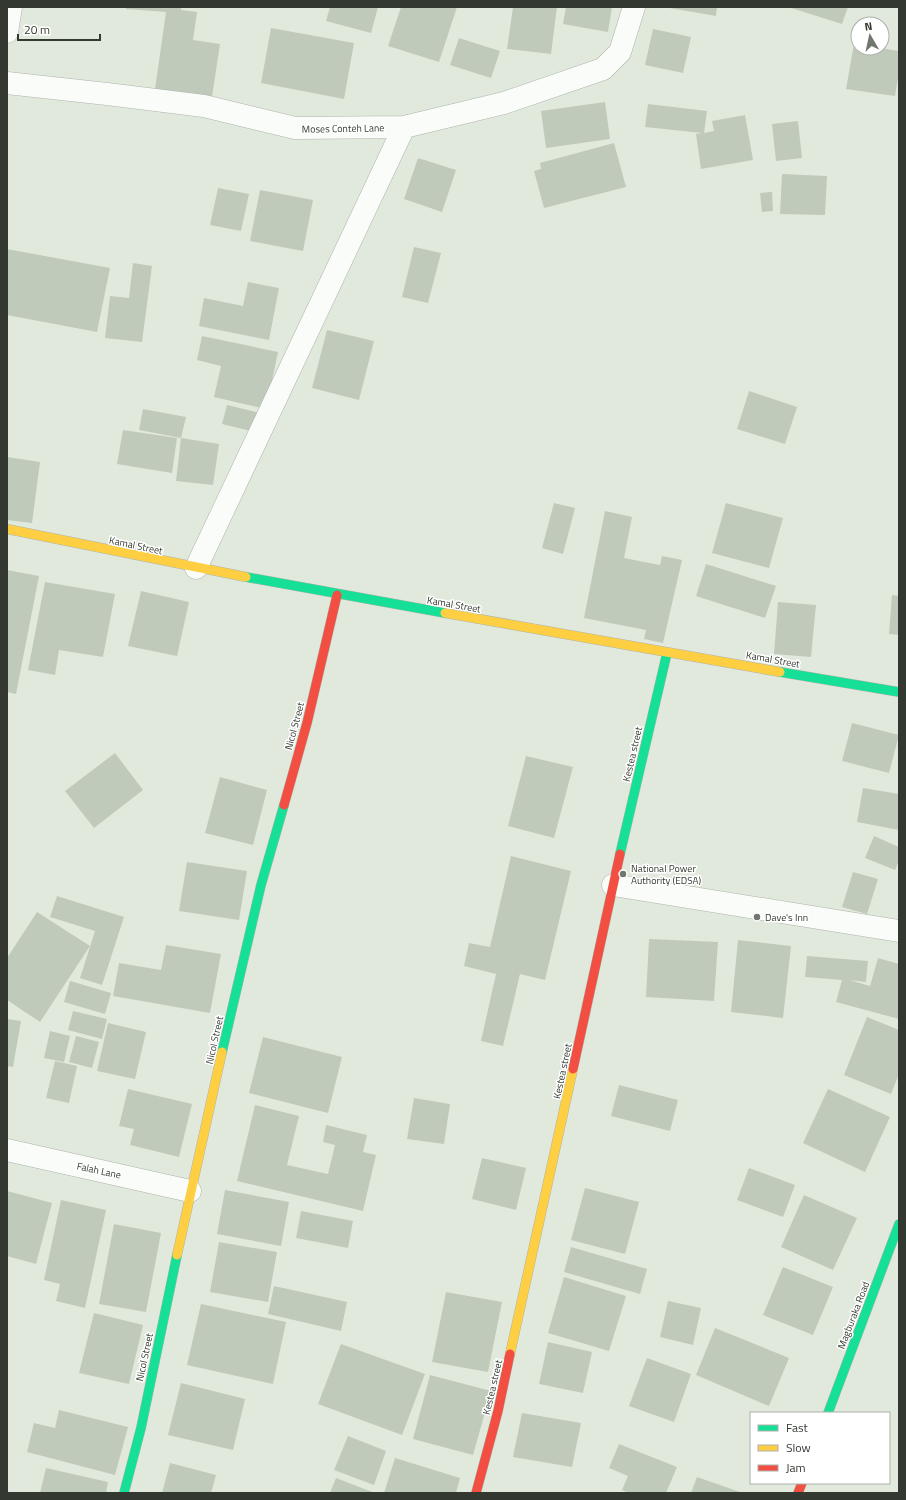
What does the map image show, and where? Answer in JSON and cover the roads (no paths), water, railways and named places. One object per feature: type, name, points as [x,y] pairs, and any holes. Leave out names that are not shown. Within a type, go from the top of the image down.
[{"type":"street","points":[[7,32],[11,7]]},
{"type":"street","name":"Moses Conteh Lane","points":[[7,84],[204,106],[295,128],[404,127],[504,103],[603,69],[620,52],[634,7]]},
{"type":"street","points":[[196,568],[404,127]]},
{"type":"street","name":"Kamal Street","points":[[7,529],[337,595],[899,692]]},
{"type":"street","name":"Nicol Street","points":[[124,1493],[141,1428],[190,1191],[261,885],[307,723],[337,595]]},
{"type":"street","name":"Kestea street","points":[[476,1493],[498,1411],[613,885],[667,652]]},
{"type":"street","points":[[613,885],[899,931]]},
{"type":"street","name":"Falah Lane","points":[[7,1150],[190,1191]]},
{"type":"street","name":"Magburaka Road","points":[[828,1412],[899,1224]]},
{"type":"place","name":"National Power Authority (EDSA)","points":[[623,874]]},
{"type":"place","name":"Dave's Inn","points":[[757,917]]}]
